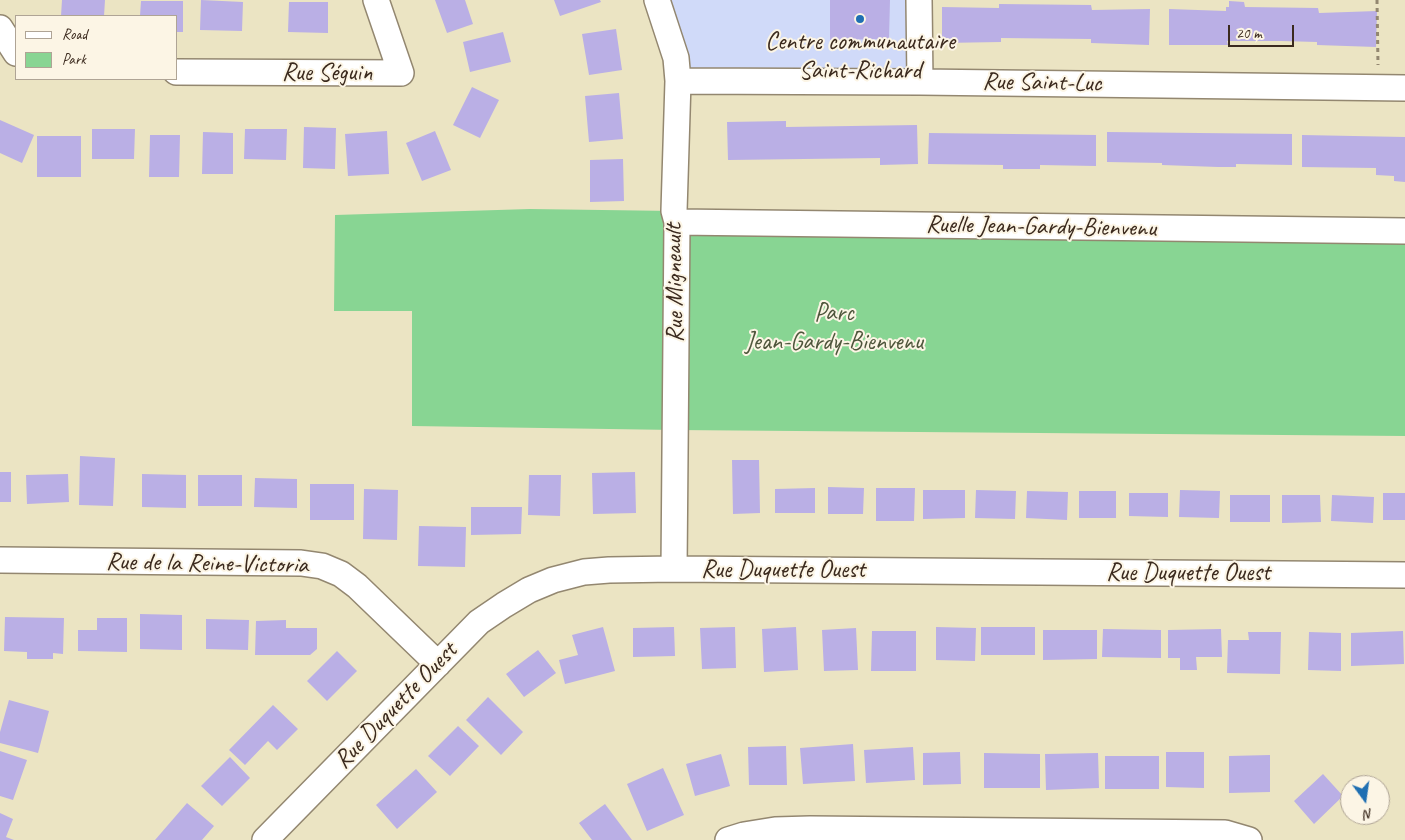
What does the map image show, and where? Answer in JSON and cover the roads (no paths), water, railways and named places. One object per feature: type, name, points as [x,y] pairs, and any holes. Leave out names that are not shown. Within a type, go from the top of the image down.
[{"type":"street","name":"Rue Séguin","points":[[178,72],[401,73],[376,0]]},
{"type":"street","name":"Rue Migneault","points":[[657,0],[676,58],[678,81],[674,211],[678,222],[674,569]]},
{"type":"street","points":[[919,0],[920,82]]},
{"type":"street","points":[[0,28],[15,51]]},
{"type":"street","name":"Rue Saint-Luc","points":[[678,81],[1405,88]]},
{"type":"street","name":"Ruelle Jean-Gardy-Bienvenu","points":[[678,222],[1405,231]]},
{"type":"street","name":"Rue de la Reine-Victoria","points":[[0,560],[301,563],[322,566],[341,574],[357,586],[438,664]]},
{"type":"street","name":"Rue Duquette Ouest","points":[[264,840],[479,622],[529,590],[553,580],[584,572],[674,569],[1405,575]]},
{"type":"street","points":[[728,840],[744,835],[775,830],[820,829],[1225,833],[1248,840]]},
{"type":"place","name":"Centre communautaire Saint-Richard","points":[[860,19]]},
{"type":"park label","name":"Parc Jean-Gardy-Bienvenu","points":[[834,328]]}]
